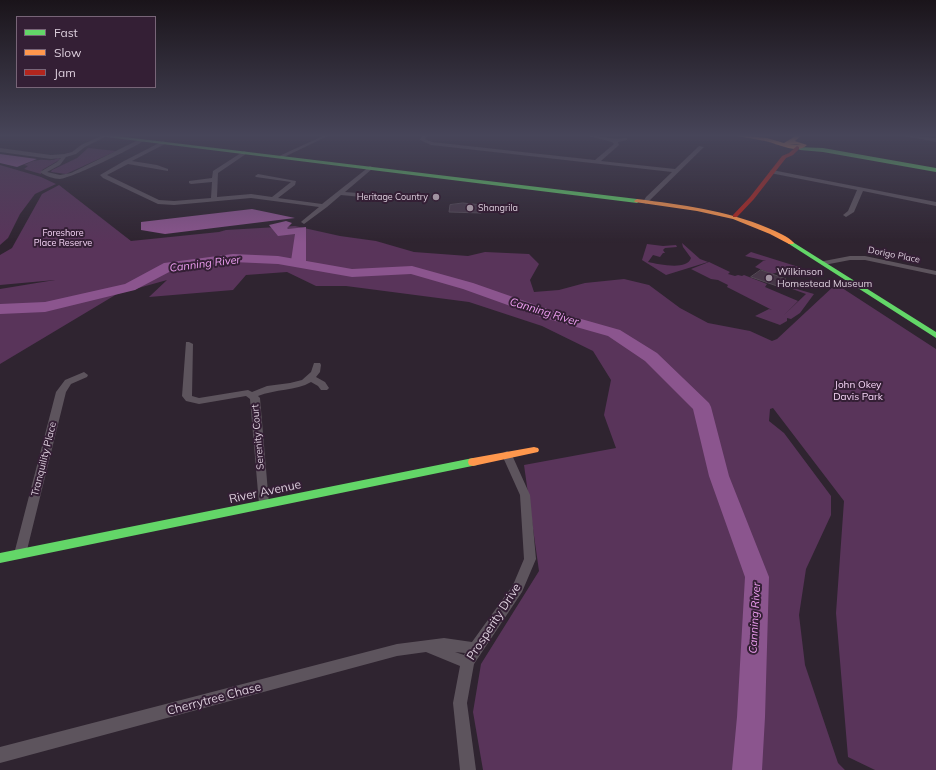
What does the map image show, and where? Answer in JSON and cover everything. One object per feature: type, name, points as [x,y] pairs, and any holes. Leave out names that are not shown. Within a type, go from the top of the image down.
[{"type":"street","points":[[44,171],[43,172],[47,174],[67,176],[78,171]]},
{"type":"street","points":[[110,171],[103,175],[158,202],[174,203],[251,196],[325,206]]},
{"type":"street","points":[[214,199],[214,174],[216,171]]},
{"type":"street","points":[[304,222],[366,171]]},
{"type":"street","points":[[394,171],[646,202],[740,216],[770,227],[778,235],[936,336]]},
{"type":"street","points":[[646,202],[648,198],[675,171]]},
{"type":"street","points":[[740,216],[772,172],[936,204]]},
{"type":"street","points":[[258,176],[294,182],[274,198]]},
{"type":"street","points":[[191,182],[214,180]]},
{"type":"street","points":[[846,215],[851,212],[861,190]]},
{"type":"street","points":[[339,193],[382,197]]},
{"type":"street","name":"Dorigo Place","points":[[824,263],[850,258],[865,258],[936,273]]},
{"type":"street","name":"Serenity Court","points":[[189,344],[187,396],[189,399],[200,401],[248,393],[255,398],[264,504]]},
{"type":"street","points":[[252,395],[266,390],[301,383],[311,378],[317,370],[317,365]]},
{"type":"street","name":"Tranquility Place","points":[[20,554],[61,392],[68,382],[84,375]]},
{"type":"street","points":[[311,378],[322,384],[324,388]]},
{"type":"street","name":"River Avenue","points":[[0,558],[534,450]]},
{"type":"street","name":"Prosperity Drive","points":[[468,770],[460,703],[467,663],[475,649],[518,588],[530,559],[525,495],[507,455]]},
{"type":"street","name":"Cherrytree Chase","points":[[0,755],[397,650],[444,644],[475,649]]},
{"type":"street","name":"Cherrytree Chase","points":[[428,647],[467,663]]},
{"type":"green space","points":[[0,171],[20,171],[41,177],[56,184],[35,194],[20,214],[8,238],[0,245]]},
{"type":"green space","points":[[31,171],[42,171],[41,174]]},
{"type":"green space","points":[[52,171],[73,171],[66,174]]},
{"type":"green space","points":[[59,185],[131,241],[226,230],[295,226],[340,236],[376,241],[414,252],[468,256],[485,252],[529,254],[539,264],[530,280],[534,292],[559,290],[585,283],[624,279],[649,285],[680,308],[708,323],[750,331],[772,341],[777,339],[836,284],[936,349],[936,770],[875,770],[848,757],[836,613],[844,501],[773,408],[770,409],[769,421],[784,433],[831,496],[831,515],[806,569],[799,615],[805,665],[838,763],[845,770],[483,770],[473,712],[481,664],[539,571],[524,465],[616,448],[604,415],[611,380],[593,351],[542,326],[469,302],[346,286],[316,286],[287,272],[246,275],[233,290],[149,297],[167,280],[117,294],[0,364],[0,289],[55,280],[0,285],[0,255],[12,248],[42,194]]},
{"type":"green space","points":[[682,243],[700,259],[708,262],[666,275],[642,260],[647,244],[663,246],[676,245],[677,247],[665,248],[663,250],[665,253],[663,253],[660,257],[653,255],[648,262],[672,266],[684,264],[691,258],[683,247]]},
{"type":"green space","points":[[751,252],[802,268],[799,272],[778,272],[772,274],[755,267],[763,261],[766,261],[745,256]]},
{"type":"green space","points":[[709,262],[730,272],[728,274],[735,276],[744,275],[767,284],[765,287],[798,301],[783,316],[806,294],[784,286],[789,283],[795,285],[788,286],[790,287],[814,294],[800,313],[791,319],[787,318],[787,321],[780,325],[755,316],[769,309],[772,310],[727,287],[728,285],[718,280],[711,279],[691,269]]},
{"type":"shaded area","points":[[252,209],[295,218],[165,234],[141,230],[141,222]]},
{"type":"shaded area","points":[[286,221],[292,223],[287,228],[288,229],[306,227],[306,264],[291,261],[295,234],[278,236],[269,225]]},
{"type":"building","name":"Shangrila","points":[[463,203],[482,205],[481,213],[449,212],[450,205]]},
{"type":"building","name":"Wilkinson Homestead Museum","points":[[761,270],[786,279],[777,286],[751,277]]},
{"type":"waterway","name":"Canning River","points":[[0,309],[45,307],[130,287],[169,266],[233,258],[278,260],[352,273],[412,270],[468,286],[547,314],[614,333],[651,357],[702,407],[719,476],[757,577],[751,717],[747,770]]},
{"type":"traffic: fast","points":[[391,171],[637,201]]},
{"type":"traffic: fast","points":[[791,243],[936,336]]},
{"type":"traffic: fast","points":[[0,558],[473,462]]},
{"type":"traffic: slow","points":[[637,201],[697,209],[736,218],[754,224],[791,243]]},
{"type":"traffic: slow","points":[[473,462],[534,450]]},
{"type":"traffic: jam","points":[[735,216],[752,198],[773,171]]},
{"type":"place","name":"Heritage Country","points":[[436,197]]},
{"type":"place","name":"Shangrila","points":[[470,208]]},
{"type":"place","name":"Wilkinson Homestead Museum","points":[[769,278]]},
{"type":"park label","name":"Foreshore Place Reserve","points":[[63,238]]},
{"type":"park label","name":"John Okey Davis Park","points":[[858,390]]}]
